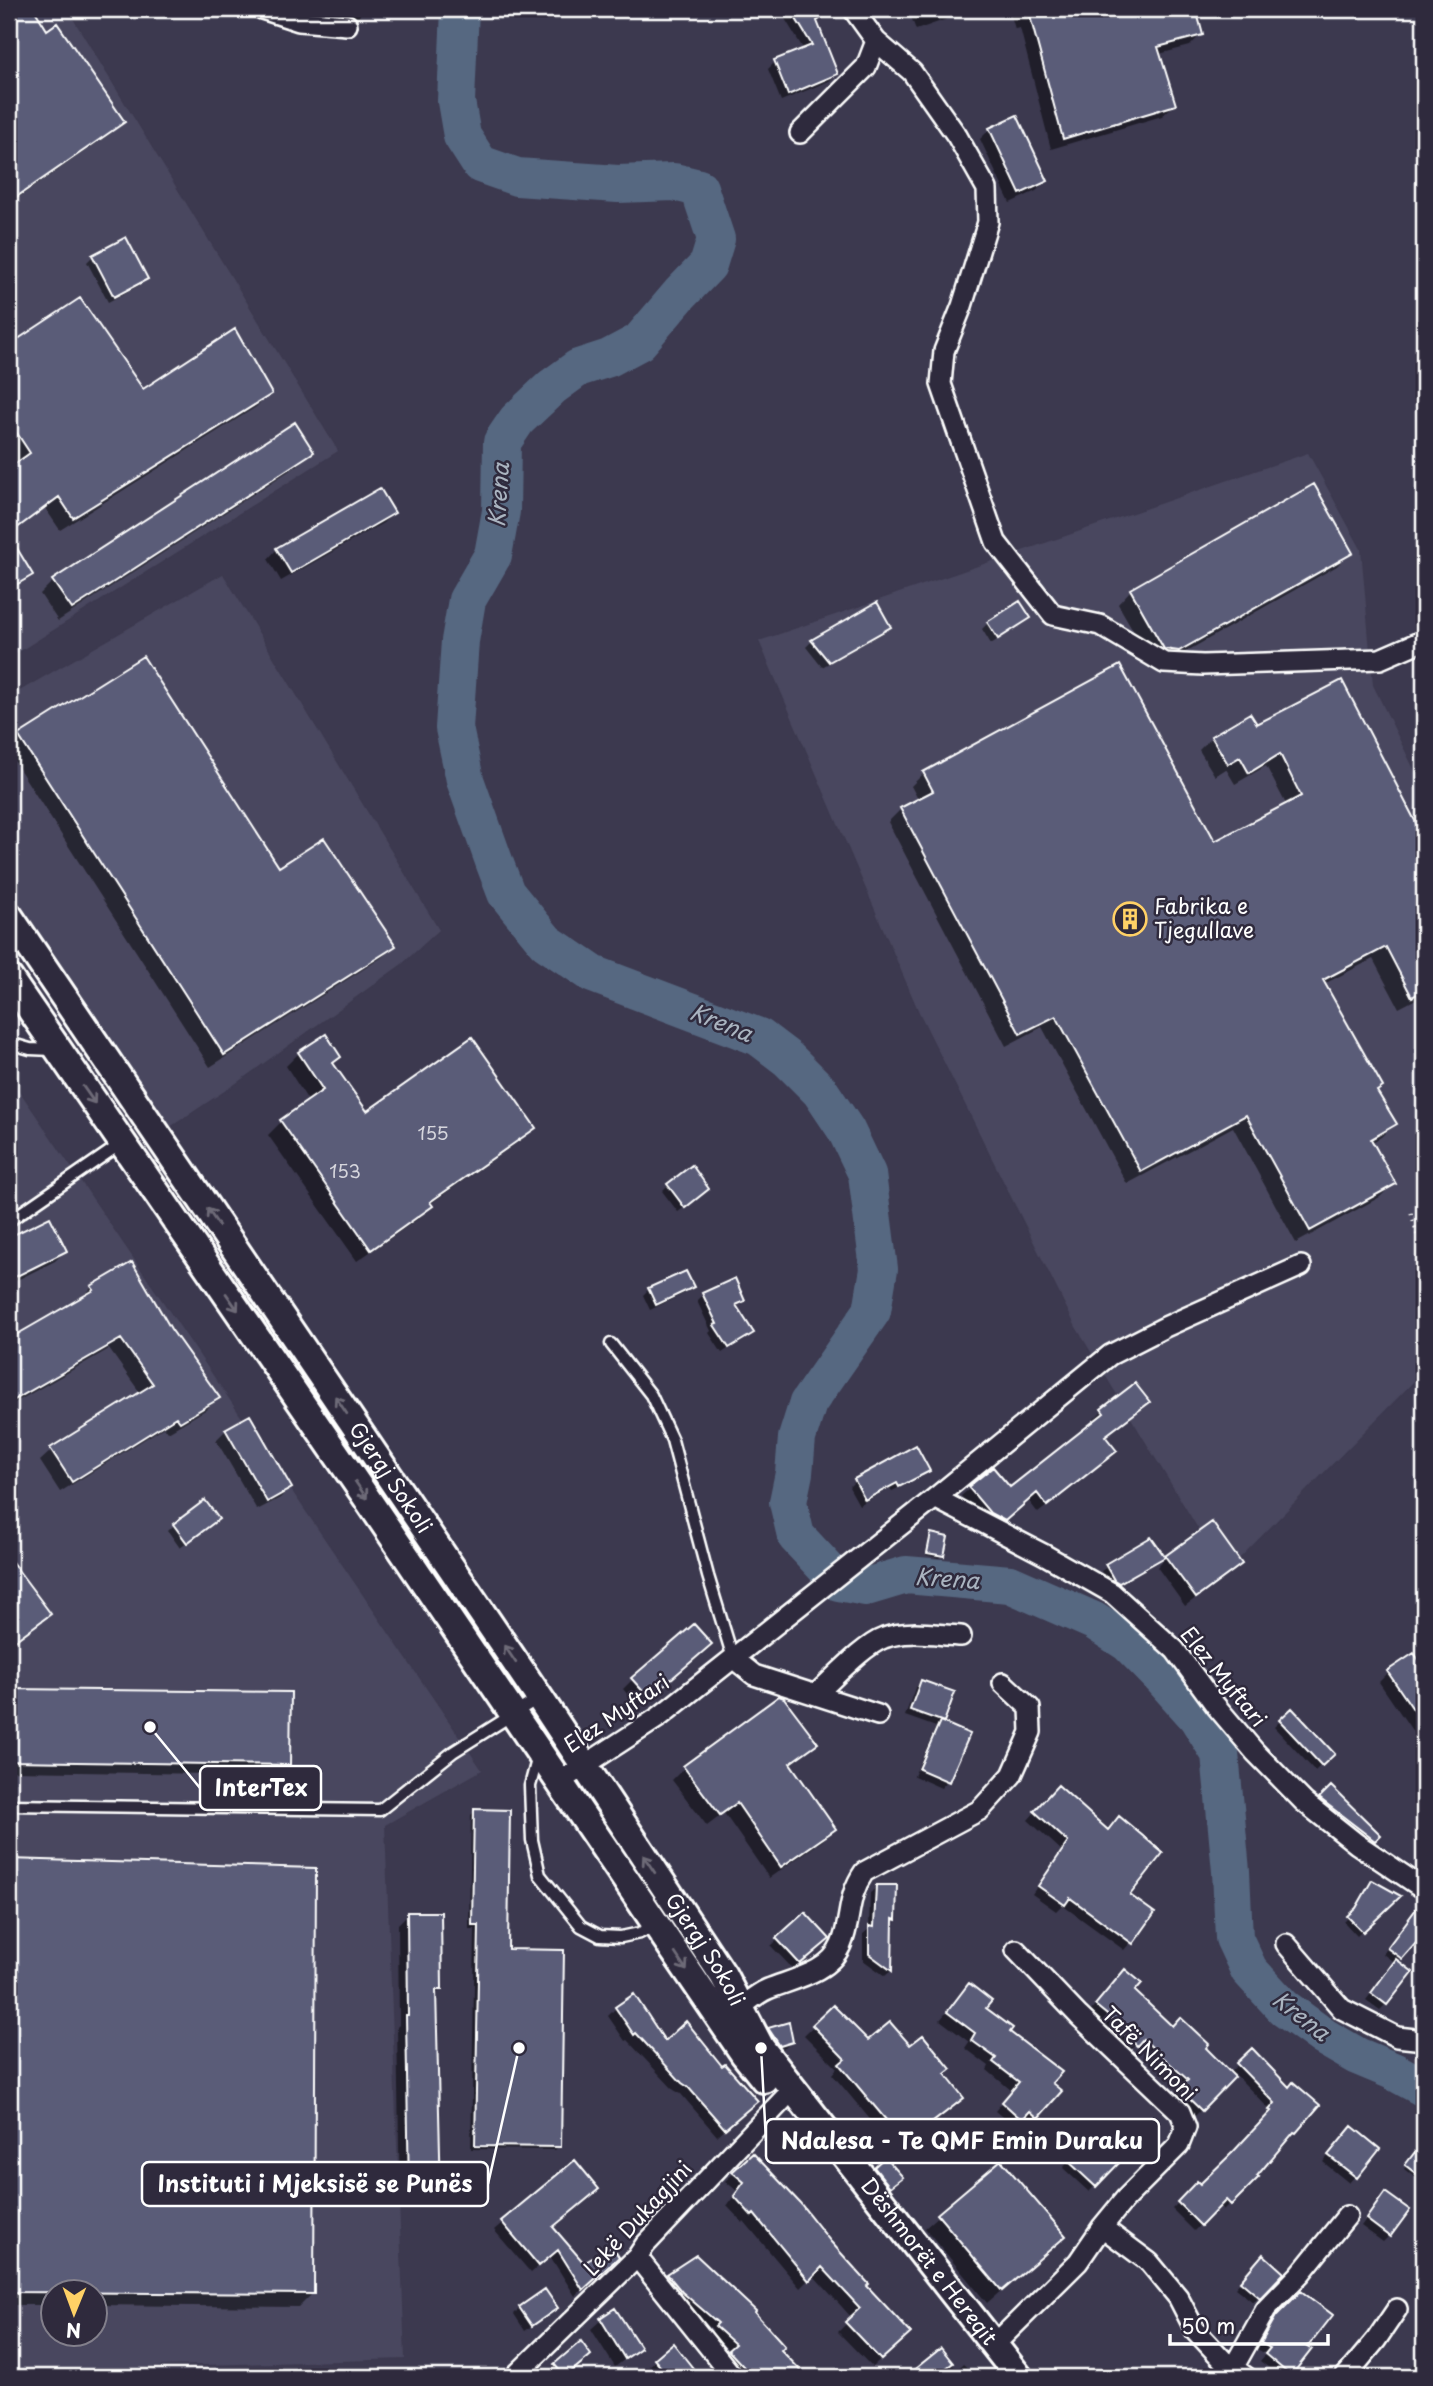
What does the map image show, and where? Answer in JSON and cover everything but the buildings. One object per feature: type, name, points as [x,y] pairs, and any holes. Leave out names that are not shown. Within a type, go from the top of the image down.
[{"type":"main road","name":"Gjergj Sokoli","points":[[9,916],[539,1697],[723,1975],[741,2007],[752,2051]]},
{"type":"main road","name":"Gjergj Sokoli","points":[[9,978],[656,1925],[752,2051]]},
{"type":"main road","name":"Dëshmorët e Hereqit","points":[[752,2051],[1019,2377]]},
{"type":"main road","points":[[787,2095],[1000,2377]]},
{"type":"street","points":[[262,9],[299,21],[347,25]]},
{"type":"street","points":[[853,9],[876,41],[912,72],[957,136],[987,189],[988,222],[962,306],[944,351],[941,384],[996,542],[1052,615],[1100,625],[1164,663],[1203,666],[1380,660],[1424,640]]},
{"type":"street","points":[[800,133],[866,67],[876,41]]},
{"type":"street","points":[[935,1498],[1110,1355],[1165,1327],[1301,1266]]},
{"type":"street","name":"Elez Myftari","points":[[559,1782],[659,1717],[935,1498],[1112,1593],[1175,1650],[1216,1706],[1255,1752],[1304,1802],[1357,1844],[1424,1889]]},
{"type":"street","points":[[816,1695],[859,1655],[883,1638],[906,1633],[961,1636]]},
{"type":"street","points":[[733,1658],[754,1675],[878,1715]]},
{"type":"street","points":[[741,2007],[765,1990],[807,1976],[832,1958],[841,1945],[856,1885],[864,1872],[979,1810],[1012,1775],[1031,1732],[1030,1708],[1003,1683]]},
{"type":"street","points":[[1286,1944],[1342,2009],[1397,2037],[1424,2040]]},
{"type":"street","name":"Tafë Nimoni","points":[[993,2346],[1078,2262],[1125,2199],[1180,2145],[1186,2127],[1180,2112],[1079,2016],[1016,1950]]},
{"type":"street","name":"Lekë Dukagjini","points":[[514,2377],[636,2258],[645,2245],[787,2095]]},
{"type":"street","points":[[1102,2227],[1149,2262],[1178,2297],[1195,2330],[1223,2360],[1240,2373],[1266,2309],[1300,2274],[1347,2216]]},
{"type":"street","points":[[636,2258],[733,2377]]},
{"type":"street","points":[[1345,2377],[1376,2340],[1397,2309]]},
{"type":"lane","points":[[9,1044],[30,1049],[58,1050]]},
{"type":"lane","points":[[9,1221],[122,1143]]},
{"type":"lane","points":[[611,1344],[651,1395],[672,1440],[733,1658]]},
{"type":"lane","points":[[9,1805],[380,1810],[453,1752],[539,1697]]},
{"type":"lane","points":[[539,1752],[530,1786],[532,1840],[540,1875],[581,1926],[600,1936],[621,1937],[640,1933],[656,1925]]},
{"type":"path","points":[[1411,1213],[1424,1258]]},
{"type":"shaded area","points":[[9,9],[67,9],[338,451],[9,658]]},
{"type":"shaded area","points":[[1308,453],[1361,549],[1373,685],[1424,790],[1424,1371],[1225,1573],[1076,1327],[919,1012],[759,641]]},
{"type":"shaded area","points":[[223,574],[439,930],[402,964],[235,1084],[170,1127],[9,887],[9,697]]},
{"type":"shaded area","points":[[9,1076],[482,1770],[385,1825],[405,2359],[166,2366],[9,2377]]},
{"type":"waterway","name":"Krena","points":[[460,9],[456,101],[462,136],[480,164],[517,177],[618,184],[674,182],[699,188],[716,239],[708,265],[639,342],[609,358],[578,368],[552,387],[517,420],[502,442],[501,511],[493,555],[467,600],[460,641],[454,728],[465,780],[506,893],[546,942],[593,974],[759,1037],[788,1059],[820,1091],[846,1130],[867,1174],[879,1269],[872,1311],[808,1403],[797,1438],[788,1502],[796,1536],[839,1582],[866,1587],[906,1575],[1010,1584],[1094,1621],[1128,1643],[1197,1717],[1220,1754],[1234,1938],[1249,1970],[1284,2008],[1324,2037],[1424,2088]]},
{"type":"place","name":"Fabrika e Tjegullave","points":[[1130,919]]},
{"type":"place","name":"InterTex","points":[[150,1727]]},
{"type":"place","name":"Instituti i Mjeksisë se Punës","points":[[519,2048]]},
{"type":"place","name":"Ndalesa - Te QMF Emin Duraku","points":[[761,2048]]}]
